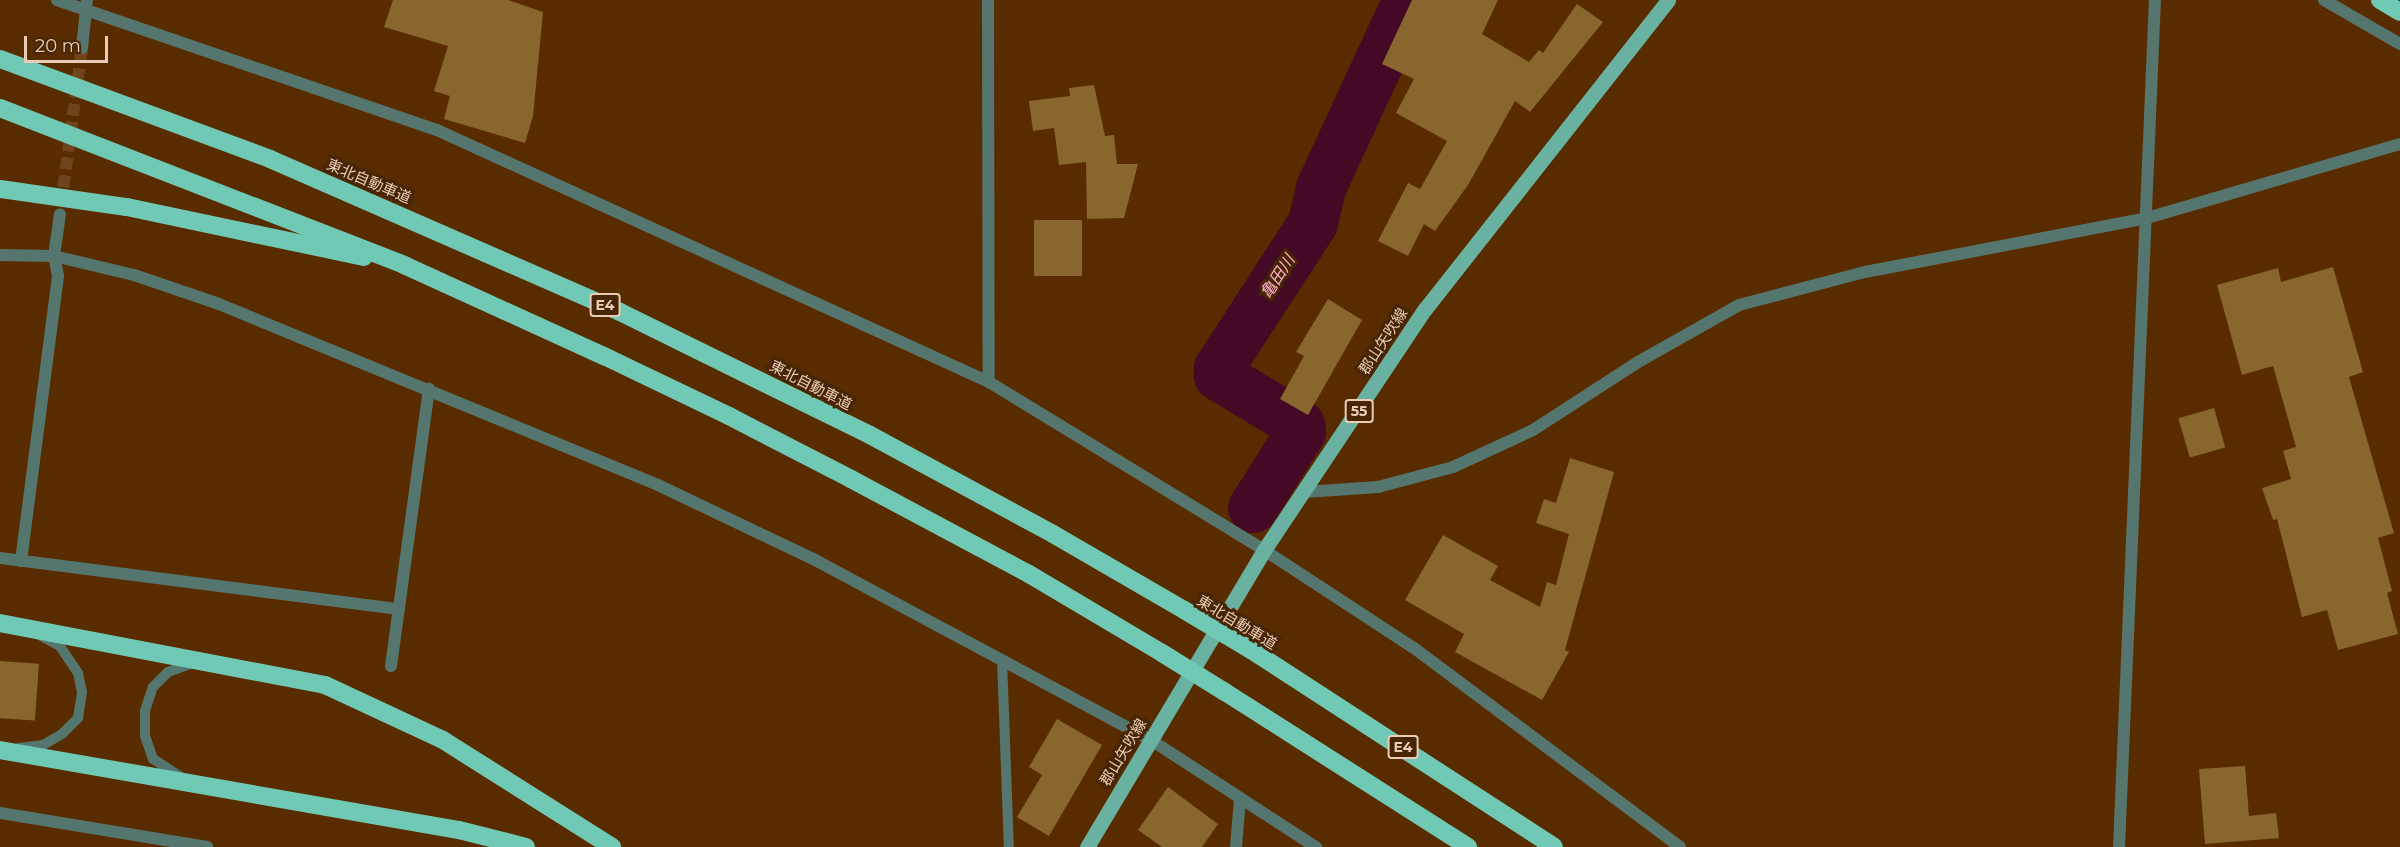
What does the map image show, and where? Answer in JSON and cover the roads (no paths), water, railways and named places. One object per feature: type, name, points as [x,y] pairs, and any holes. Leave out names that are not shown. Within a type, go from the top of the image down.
[{"type":"highway","points":[[2380,0],[2400,12]]},
{"type":"highway","name":"東北自動車道","points":[[0,59],[270,159],[620,312],[870,435],[1053,534],[1251,650],[1554,847]]},
{"type":"highway","points":[[0,108],[404,265],[729,416],[1029,574],[1225,692],[1468,847]]},
{"type":"highway","points":[[0,189],[127,207],[404,265]]},
{"type":"highway","points":[[0,623],[204,660],[325,685],[444,740],[612,847]]},
{"type":"highway","points":[[2,750],[459,830],[526,847]]},
{"type":"main road","name":"郡山矢吹線","points":[[1087,847],[1264,550],[1305,492],[1425,309],[1668,0]]},
{"type":"street","points":[[57,0],[86,4],[437,130],[989,382],[1264,550],[1413,648],[1680,847]]},
{"type":"street","points":[[988,0],[989,382]]},
{"type":"street","points":[[2119,847],[2155,0]]},
{"type":"street","points":[[2324,0],[2400,44]]},
{"type":"street","points":[[82,48],[86,4]]},
{"type":"street","points":[[1305,492],[1378,487],[1453,467],[1533,430],[1638,362],[1739,305],[1865,272],[2147,218],[2400,144]]},
{"type":"street","points":[[21,561],[58,276],[54,256],[60,214]]},
{"type":"street","points":[[0,255],[54,256],[134,275],[219,304],[658,485],[807,556],[1151,740],[1316,847]]},
{"type":"street","points":[[391,666],[429,389]]},
{"type":"street","points":[[0,558],[399,609]]},
{"type":"street","points":[[1236,847],[1240,798]]},
{"type":"street","points":[[0,813],[207,847]]},
{"type":"lane","points":[[2,750],[43,745],[62,734],[78,718],[82,692],[71,659],[60,646],[25,628]]},
{"type":"lane","points":[[204,660],[168,672],[153,687],[145,711],[145,735],[153,759],[172,773],[206,787]]},
{"type":"lane","points":[[1002,660],[1009,847]]},
{"type":"waterway","name":"亀田川","points":[[1253,508],[1301,432],[1300,425],[1219,376],[1219,368],[1313,223],[1321,188],[1408,0]]},
{"type":"tunnel","points":[[61,205],[82,48]]}]
